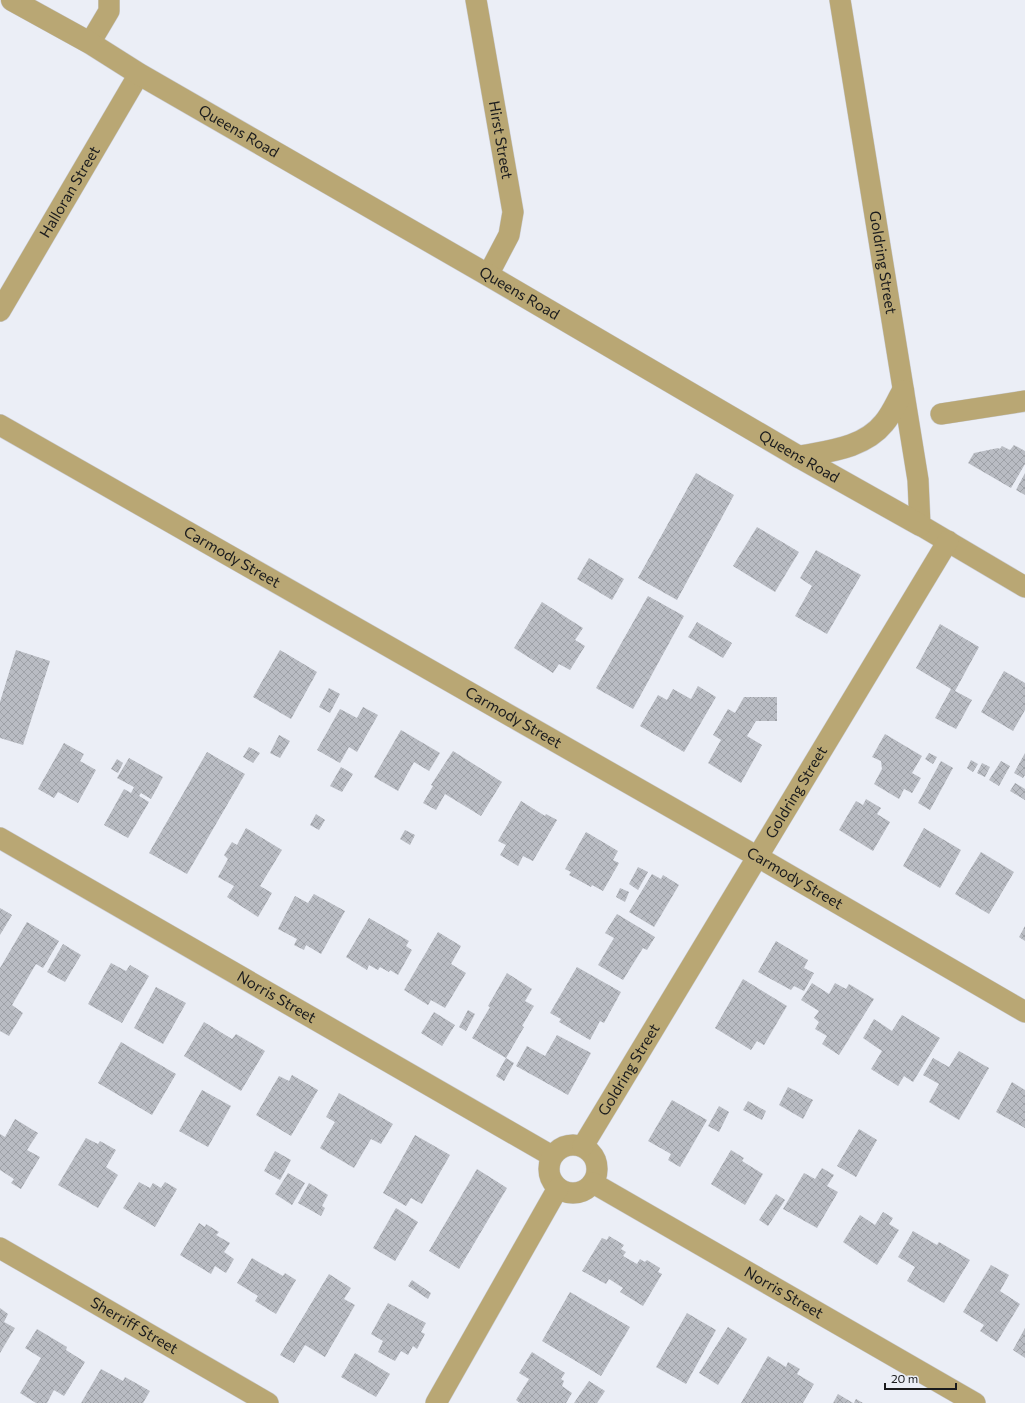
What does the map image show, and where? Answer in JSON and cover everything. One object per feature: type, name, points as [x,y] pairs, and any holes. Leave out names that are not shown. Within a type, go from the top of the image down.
[{"type":"street","name":"Queens Road","points":[[12,0],[90,43],[139,74],[488,275],[799,457],[948,541],[1025,587]]},
{"type":"street","points":[[90,43],[109,11],[109,0]]},
{"type":"street","name":"Hirst Street","points":[[476,0],[513,212],[508,235],[488,275]]},
{"type":"street","name":"Goldring Street","points":[[840,0],[918,480],[920,525]]},
{"type":"street","name":"Halloran Street","points":[[0,311],[139,74]]},
{"type":"street","points":[[799,457],[846,448],[866,439],[884,423],[903,390]]},
{"type":"street","points":[[941,414],[1025,401]]},
{"type":"street","name":"Carmody Street","points":[[0,425],[758,857],[1025,1012]]},
{"type":"street","name":"Goldring Street","points":[[583,1146],[948,541]]},
{"type":"street","name":"Norris Street","points":[[0,838],[552,1156]]},
{"type":"street","points":[[574,1144],[583,1146],[590,1150],[598,1166],[597,1174],[593,1183],[587,1189],[579,1192],[571,1193],[558,1188],[552,1182],[549,1174],[549,1165],[552,1156],[558,1149],[565,1145],[574,1144]]},
{"type":"street","name":"Norris Street","points":[[593,1183],[975,1403]]},
{"type":"street","points":[[436,1403],[558,1188]]},
{"type":"street","name":"Sherriff Street","points":[[0,1248],[268,1403]]},
{"type":"building","points":[[1014,445],[1025,451],[1025,464],[1011,488],[968,463],[974,453],[998,448],[1000,449],[1002,446],[1010,450]]},
{"type":"building","points":[[696,473],[734,495],[677,600],[638,578]]},
{"type":"building","points":[[1025,473],[1025,495],[1016,490]]},
{"type":"building","points":[[757,527],[799,552],[775,592],[733,566]]},
{"type":"building","points":[[816,550],[861,575],[827,634],[795,616],[812,586],[800,578]]},
{"type":"building","points":[[589,558],[624,579],[612,600],[577,579]]},
{"type":"building","points":[[648,596],[684,616],[633,709],[596,688]]},
{"type":"building","points":[[542,602],[583,628],[575,640],[585,646],[570,670],[559,664],[553,673],[514,648]]},
{"type":"building","points":[[697,622],[732,643],[723,658],[688,637]]},
{"type":"building","points":[[940,624],[979,647],[955,691],[972,700],[956,729],[935,718],[951,689],[916,668]]},
{"type":"building","points":[[16,650],[50,661],[23,745],[0,738],[0,702]]},
{"type":"building","points":[[280,650],[317,672],[291,719],[253,697]]},
{"type":"building","points":[[1004,671],[1025,683],[1025,710],[1013,731],[981,712]]},
{"type":"building","points":[[698,686],[716,697],[684,752],[640,726],[658,695],[667,700],[673,689],[691,699]]},
{"type":"building","points":[[329,688],[340,694],[330,713],[319,707]]},
{"type":"building","points":[[744,697],[777,697],[777,721],[756,721],[747,736],[762,745],[741,783],[708,763],[721,740],[713,735],[728,709],[735,713]]},
{"type":"building","points":[[363,707],[378,715],[357,752],[349,747],[340,763],[317,750],[340,709],[357,718]]},
{"type":"building","points":[[401,730],[440,753],[429,771],[414,762],[398,791],[374,777]]},
{"type":"building","points":[[885,734],[922,756],[912,773],[921,778],[912,793],[904,789],[899,799],[874,784],[882,769],[881,761],[872,757]]},
{"type":"building","points":[[279,735],[290,741],[280,758],[270,753]]},
{"type":"building","points":[[64,743],[84,754],[80,761],[96,770],[78,803],[58,792],[54,798],[38,789]]},
{"type":"building","points":[[249,747],[260,753],[253,763],[243,757]]},
{"type":"building","points":[[453,751],[502,782],[481,816],[445,794],[436,810],[423,803],[433,786],[431,785]]},
{"type":"building","points":[[207,752],[245,774],[187,874],[149,853]]},
{"type":"building","points":[[929,753],[937,757],[933,764],[925,759]]},
{"type":"building","points":[[1025,753],[1025,775],[1023,778],[1014,773]]},
{"type":"building","points":[[129,758],[163,777],[151,799],[141,793],[139,796],[149,802],[128,838],[104,825],[124,789],[131,793],[134,787],[117,778]]},
{"type":"building","points":[[117,759],[123,763],[118,773],[111,769]]},
{"type":"building","points":[[971,760],[978,764],[973,772],[967,768]]},
{"type":"building","points":[[941,761],[953,768],[930,810],[918,803]]},
{"type":"building","points":[[1001,761],[1010,766],[999,786],[989,780]]},
{"type":"building","points":[[982,763],[990,767],[985,777],[977,773]]},
{"type":"building","points":[[341,767],[353,774],[342,792],[330,786]]},
{"type":"building","points":[[1015,783],[1025,789],[1025,800],[1010,791]]},
{"type":"building","points":[[866,799],[881,808],[877,814],[890,822],[873,851],[839,830],[856,801],[863,805]]},
{"type":"building","points":[[521,801],[545,816],[546,814],[557,820],[533,861],[523,856],[518,866],[500,855],[506,845],[498,841]]},
{"type":"building","points":[[316,814],[325,820],[319,830],[310,825]]},
{"type":"building","points":[[246,828],[282,850],[260,886],[272,893],[258,917],[227,897],[234,886],[218,877],[228,859],[224,855],[232,842],[237,845]]},
{"type":"building","points":[[924,828],[961,850],[940,888],[903,866]]},
{"type":"building","points":[[405,830],[415,835],[410,845],[400,839]]},
{"type":"building","points":[[586,832],[618,851],[613,860],[619,863],[603,891],[592,885],[591,887],[569,875],[571,872],[565,869]]},
{"type":"building","points":[[981,852],[1014,872],[989,914],[955,894]]},
{"type":"building","points":[[638,867],[648,872],[638,890],[629,884]]},
{"type":"building","points":[[652,874],[661,879],[663,875],[679,885],[654,927],[629,912]]},
{"type":"building","points":[[620,888],[629,892],[625,902],[616,897]]},
{"type":"building","points":[[314,894],[345,911],[321,954],[306,945],[304,950],[294,945],[297,939],[278,929],[295,896],[308,903]]},
{"type":"building","points":[[0,908],[12,915],[0,935]]},
{"type":"building","points":[[617,914],[655,937],[647,950],[643,948],[623,980],[598,965],[614,938],[605,933]]},
{"type":"building","points":[[369,918],[409,941],[406,946],[412,950],[398,975],[390,970],[389,972],[380,967],[378,970],[369,965],[367,970],[346,957]]},
{"type":"building","points":[[27,922],[59,941],[43,968],[36,964],[12,1005],[23,1013],[9,1036],[0,1031],[0,968]]},
{"type":"building","points":[[1025,926],[1025,941],[1019,937]]},
{"type":"building","points":[[438,932],[461,946],[451,964],[466,973],[445,1008],[431,1000],[428,1005],[404,990]]},
{"type":"building","points":[[776,941],[808,960],[804,968],[814,973],[804,991],[794,986],[791,990],[758,972]]},
{"type":"building","points":[[63,944],[81,955],[65,982],[47,972]]},
{"type":"building","points":[[111,963],[126,971],[130,965],[149,976],[122,1023],[88,1004]]},
{"type":"building","points":[[577,967],[621,992],[604,1023],[600,1021],[590,1040],[559,1022],[561,1019],[550,1013]]},
{"type":"building","points":[[507,973],[532,989],[525,1001],[534,1006],[506,1058],[472,1038]]},
{"type":"building","points":[[743,979],[787,1006],[764,1045],[757,1041],[751,1050],[715,1028]]},
{"type":"building","points":[[812,983],[829,994],[835,983],[846,989],[849,984],[874,999],[839,1055],[822,1044],[827,1036],[815,1029],[819,1022],[814,1018],[819,1011],[801,1000]]},
{"type":"building","points":[[156,987],[186,1003],[163,1044],[134,1028]]},
{"type":"building","points":[[468,1010],[475,1014],[466,1031],[459,1027]]},
{"type":"building","points":[[434,1012],[455,1025],[442,1046],[421,1033]]},
{"type":"building","points":[[902,1015],[940,1038],[913,1082],[904,1076],[898,1086],[871,1069],[882,1051],[863,1038],[874,1019],[892,1031]]},
{"type":"building","points":[[204,1022],[232,1039],[236,1034],[265,1051],[241,1091],[184,1056]]},
{"type":"building","points":[[557,1035],[591,1053],[568,1095],[516,1066],[527,1046],[545,1056]]},
{"type":"building","points":[[121,1042],[176,1074],[152,1115],[98,1083]]},
{"type":"building","points":[[959,1051],[989,1068],[959,1120],[929,1102],[939,1084],[923,1075],[933,1058],[949,1067]]},
{"type":"building","points":[[506,1058],[514,1063],[504,1081],[496,1076]]},
{"type":"building","points":[[292,1075],[318,1090],[291,1136],[256,1115],[279,1076],[289,1081]]},
{"type":"building","points":[[1012,1082],[1025,1090],[1025,1128],[996,1112]]},
{"type":"building","points":[[788,1087],[813,1100],[803,1119],[779,1105]]},
{"type":"building","points":[[202,1090],[231,1106],[208,1147],[179,1131]]},
{"type":"building","points":[[339,1093],[393,1124],[381,1144],[371,1139],[354,1168],[320,1148],[335,1122],[326,1117]]},
{"type":"building","points":[[672,1100],[707,1120],[680,1167],[668,1160],[671,1154],[648,1141]]},
{"type":"building","points":[[748,1101],[766,1111],[762,1120],[743,1110]]},
{"type":"building","points":[[719,1106],[729,1112],[719,1132],[708,1126]]},
{"type":"building","points":[[15,1119],[38,1133],[27,1150],[40,1157],[21,1189],[11,1183],[14,1179],[0,1170],[0,1134],[5,1137]]},
{"type":"building","points":[[859,1129],[877,1140],[856,1177],[837,1166]]},
{"type":"building","points":[[415,1135],[450,1155],[422,1204],[411,1198],[406,1206],[383,1193]]},
{"type":"building","points":[[86,1138],[98,1144],[100,1141],[116,1150],[106,1167],[118,1175],[98,1208],[58,1185]]},
{"type":"building","points":[[731,1150],[744,1158],[742,1161],[763,1174],[745,1205],[711,1184]]},
{"type":"building","points":[[275,1151],[291,1160],[280,1180],[264,1171]]},
{"type":"building","points":[[822,1168],[834,1175],[827,1186],[838,1192],[817,1228],[783,1209],[804,1173],[815,1179]]},
{"type":"building","points":[[477,1169],[507,1188],[459,1269],[429,1251]]},
{"type":"building","points":[[288,1173],[305,1183],[292,1205],[275,1194]]},
{"type":"building","points":[[139,1182],[150,1188],[153,1183],[161,1188],[165,1182],[177,1189],[155,1227],[123,1208]]},
{"type":"building","points":[[309,1183],[328,1195],[322,1206],[325,1208],[321,1216],[298,1203]]},
{"type":"building","points":[[776,1194],[785,1200],[768,1226],[759,1220]]},
{"type":"building","points":[[396,1208],[418,1222],[395,1261],[373,1248]]},
{"type":"building","points":[[883,1212],[893,1218],[889,1224],[899,1230],[877,1265],[843,1242],[860,1215],[875,1225]]},
{"type":"building","points":[[199,1223],[205,1227],[206,1224],[219,1232],[216,1235],[230,1243],[224,1252],[234,1259],[226,1273],[215,1266],[211,1274],[180,1255]]},
{"type":"building","points":[[913,1231],[937,1245],[939,1242],[970,1260],[944,1303],[907,1281],[915,1267],[898,1257]]},
{"type":"building","points":[[609,1236],[624,1245],[621,1249],[626,1252],[623,1256],[637,1264],[640,1259],[645,1262],[647,1260],[660,1268],[658,1272],[662,1274],[643,1306],[620,1292],[623,1288],[609,1279],[606,1284],[582,1271],[602,1238],[607,1240]]},
{"type":"building","points":[[252,1258],[283,1276],[285,1273],[296,1280],[276,1314],[255,1301],[258,1296],[237,1283]]},
{"type":"building","points":[[991,1265],[1009,1275],[1000,1291],[1020,1304],[997,1342],[980,1331],[984,1325],[963,1312]]},
{"type":"building","points":[[329,1274],[351,1288],[344,1299],[355,1305],[325,1357],[305,1345],[294,1363],[280,1355]]},
{"type":"building","points":[[412,1280],[431,1293],[428,1299],[408,1286]]},
{"type":"building","points":[[570,1292],[630,1327],[601,1376],[542,1341]]},
{"type":"building","points":[[388,1303],[426,1323],[421,1332],[425,1334],[417,1349],[413,1346],[408,1355],[401,1351],[395,1361],[378,1352],[383,1341],[371,1334]]},
{"type":"building","points":[[0,1308],[8,1314],[4,1322],[15,1328],[0,1353]]},
{"type":"building","points":[[687,1313],[716,1330],[686,1384],[656,1367]]},
{"type":"building","points":[[728,1327],[747,1339],[718,1385],[699,1373]]},
{"type":"building","points":[[1025,1328],[1025,1358],[1013,1350]]},
{"type":"building","points":[[37,1329],[67,1347],[66,1350],[85,1362],[64,1396],[54,1390],[47,1403],[36,1403],[20,1393],[41,1358],[25,1348]]},
{"type":"building","points":[[532,1352],[565,1373],[561,1379],[564,1381],[562,1386],[572,1393],[566,1403],[520,1403],[516,1400],[529,1379],[519,1373]]},
{"type":"building","points":[[355,1353],[390,1374],[376,1397],[341,1377]]},
{"type":"building","points":[[768,1356],[786,1367],[788,1362],[800,1369],[797,1374],[814,1384],[803,1403],[741,1403]]},
{"type":"building","points":[[101,1369],[123,1381],[125,1377],[150,1391],[143,1403],[81,1403]]},
{"type":"building","points":[[589,1381],[605,1391],[597,1403],[574,1403]]},
{"type":"building","points":[[838,1394],[853,1403],[833,1403]]},
{"type":"building","points":[[856,1399],[863,1403],[854,1403]]}]
